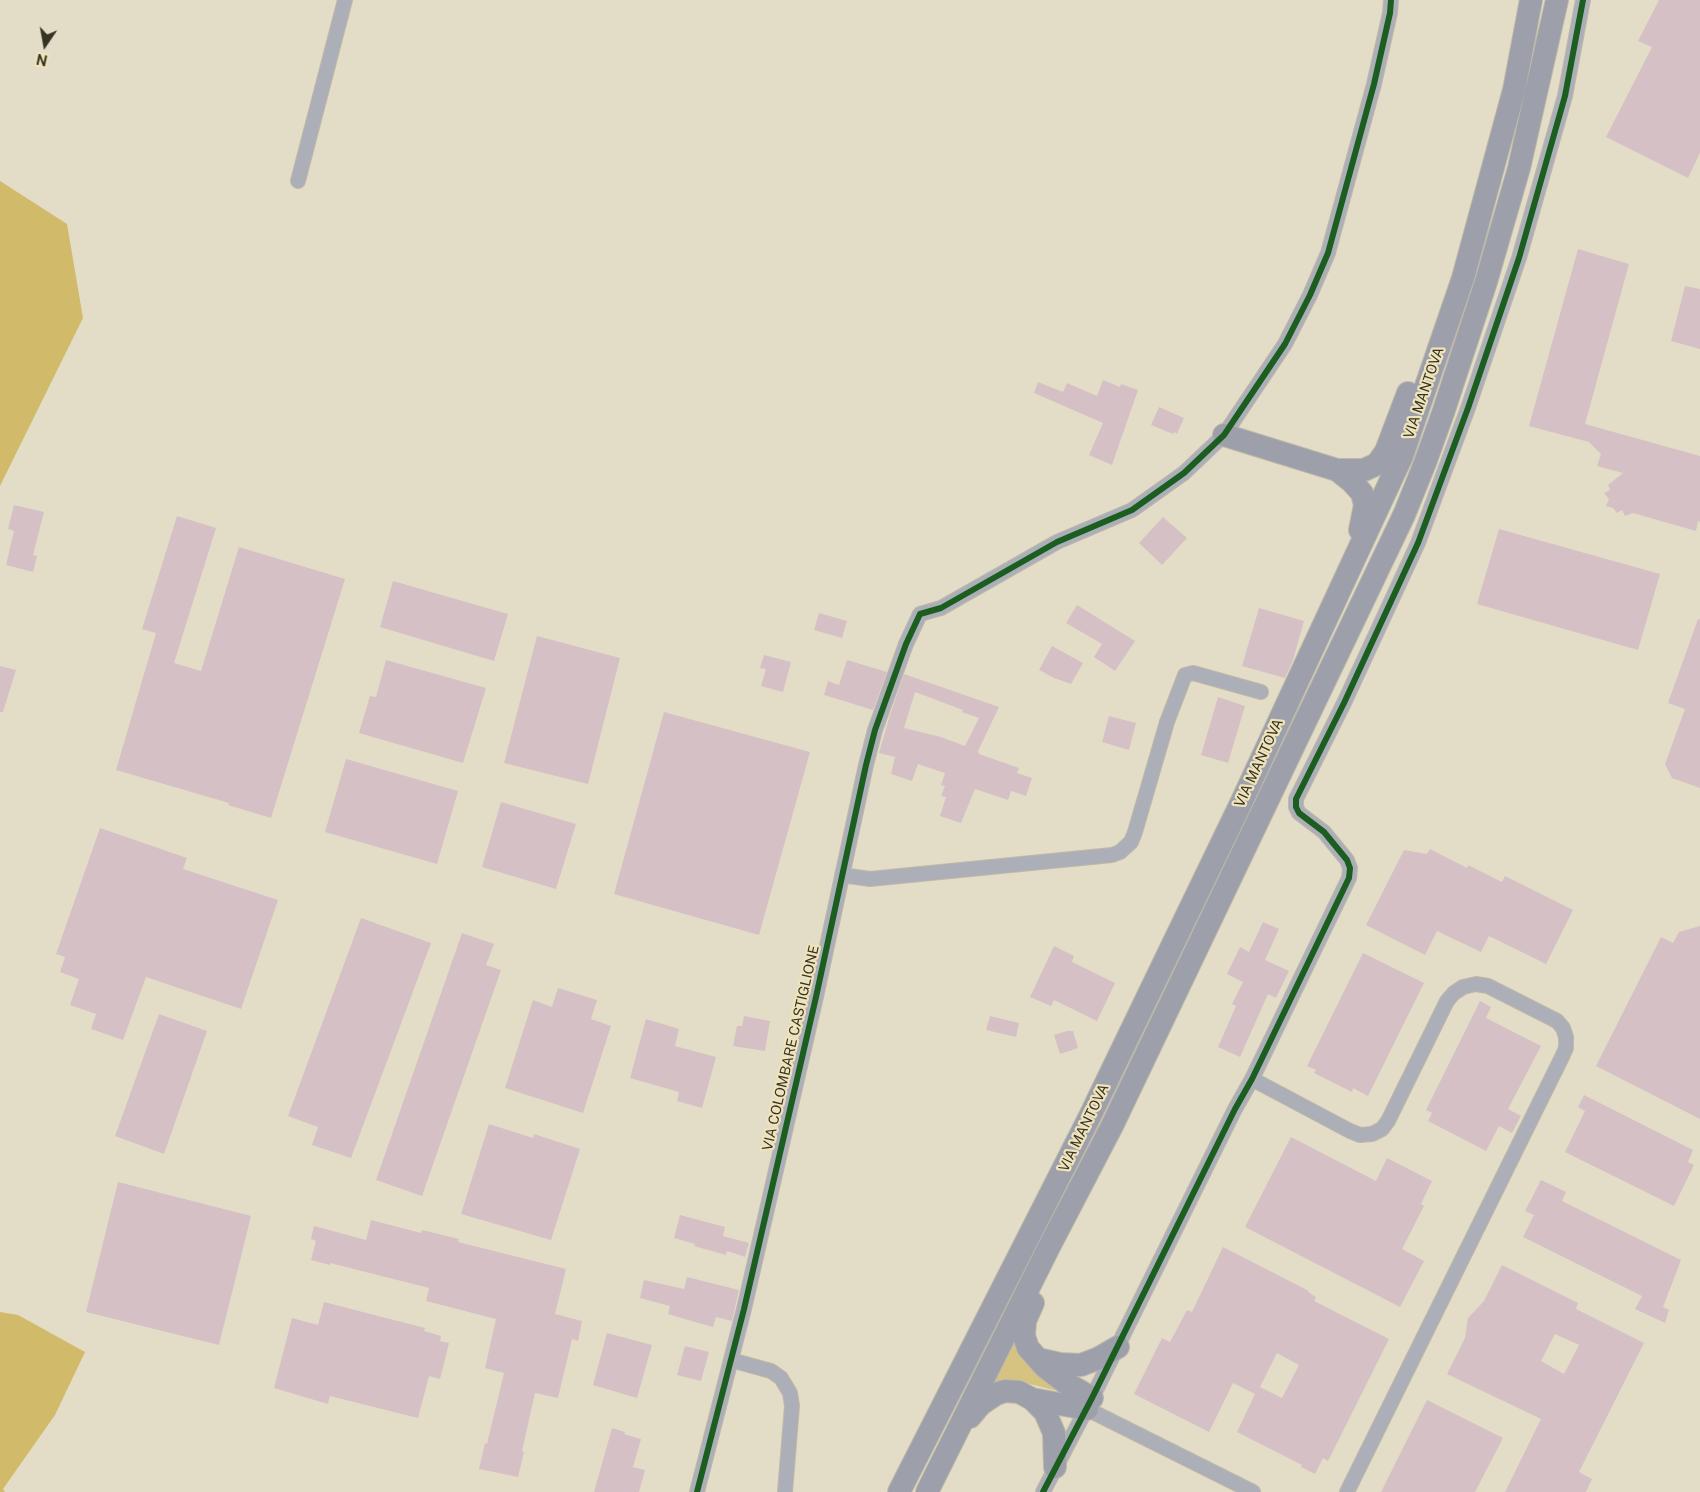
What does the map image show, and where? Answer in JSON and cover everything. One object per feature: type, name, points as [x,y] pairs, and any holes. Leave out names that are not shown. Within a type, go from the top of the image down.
[{"type":"highway","name":"VIA MANTOVA","points":[[899,1492],[1089,1118],[1238,809],[1402,456],[1463,278],[1514,90],[1531,0]]},
{"type":"highway","name":"VIA MANTOVA","points":[[926,1492],[1049,1246],[1112,1126],[1399,524],[1425,464],[1486,282],[1505,216],[1537,92],[1557,0]]},
{"type":"highway","points":[[1224,435],[1337,470],[1364,470],[1377,464],[1386,451],[1412,384],[1450,318]]},
{"type":"highway","points":[[1337,470],[1362,493],[1365,505],[1362,524],[1350,565]]},
{"type":"highway","points":[[1049,1246],[1049,1265],[1025,1322],[1024,1336],[1028,1348],[1045,1367],[1090,1403]]},
{"type":"highway","points":[[1038,1359],[1060,1364],[1081,1365],[1099,1358],[1118,1347]]},
{"type":"highway","points":[[958,1431],[981,1404],[996,1394],[1005,1391],[1019,1392],[1032,1399],[1045,1412],[1054,1433],[1055,1467]]},
{"type":"highway","points":[[1032,1399],[1090,1403]]},
{"type":"street","points":[[298,181],[345,0]]},
{"type":"street","points":[[1224,435],[1285,344],[1310,295],[1328,253],[1374,84],[1390,13],[1391,0]]},
{"type":"street","points":[[1043,1492],[1118,1347],[1234,1108],[1252,1079],[1350,878],[1350,868],[1347,860],[1324,832],[1300,813],[1296,807],[1296,799],[1344,703],[1418,543],[1468,408],[1519,258],[1565,96],[1583,0]]},
{"type":"street","name":"VIA COLOMBARE CASTIGLIONE","points":[[697,1492],[731,1360],[816,997],[875,730],[906,644],[920,614],[941,608],[1057,542],[1132,510],[1184,473],[1224,435]]},
{"type":"street","points":[[842,875],[870,879],[1112,855],[1120,852],[1130,842],[1135,832],[1167,722],[1185,676],[1193,673],[1261,692]]},
{"type":"street","points":[[1252,1079],[1350,1131],[1360,1135],[1372,1134],[1382,1129],[1388,1122],[1447,1001],[1463,986],[1476,984],[1488,986],[1557,1021],[1563,1028],[1566,1037],[1566,1048],[1562,1057],[1347,1492]]},
{"type":"street","points":[[731,1360],[771,1371],[781,1378],[790,1393],[792,1406],[785,1492]]},
{"type":"street","points":[[1090,1403],[1253,1492]]},
{"type":"shaded area","points":[[0,181],[67,224],[83,318],[0,486]]},
{"type":"shaded area","points":[[0,1312],[18,1315],[85,1352],[55,1415],[3,1489],[5,1492],[0,1492]]},
{"type":"shaded area","points":[[1016,1333],[1069,1394],[1014,1380],[1001,1381],[989,1385]]},
{"type":"building","points":[[1659,0],[1700,0],[1700,153],[1688,178],[1606,137],[1652,47],[1638,41]]},
{"type":"building","points":[[1578,249],[1629,264],[1585,424],[1700,456],[1700,522],[1698,521],[1696,531],[1633,513],[1625,516],[1622,510],[1617,513],[1613,508],[1606,506],[1609,499],[1604,493],[1610,490],[1608,485],[1623,473],[1597,466],[1601,454],[1589,442],[1529,426]]},
{"type":"building","points":[[1685,286],[1700,289],[1700,349],[1671,341]]},
{"type":"building","points":[[1103,380],[1120,387],[1121,384],[1138,390],[1112,465],[1089,455],[1103,423],[1034,393],[1038,382],[1063,392],[1067,383],[1097,396]]},
{"type":"building","points":[[1159,407],[1184,418],[1177,434],[1151,425]]},
{"type":"building","points":[[14,505],[44,512],[33,555],[37,556],[33,572],[6,565],[14,531],[8,529]]},
{"type":"building","points":[[177,516],[216,528],[174,663],[201,671],[239,547],[345,579],[271,818],[228,805],[229,803],[116,770],[156,633],[142,629]]},
{"type":"building","points":[[1163,517],[1187,538],[1162,565],[1139,543]]},
{"type":"building","points":[[1499,529],[1660,574],[1638,650],[1477,604]]},
{"type":"building","points":[[393,581],[508,614],[494,661],[380,627]]},
{"type":"building","points":[[1077,605],[1135,641],[1115,671],[1094,657],[1102,644],[1066,623]]},
{"type":"building","points":[[1259,608],[1304,621],[1293,660],[1285,678],[1242,666]]},
{"type":"building","points":[[819,613],[847,621],[842,638],[814,630]]},
{"type":"building","points":[[1698,619],[1700,619],[1700,788],[1672,778],[1665,764],[1685,709],[1668,703]]},
{"type":"building","points":[[537,636],[620,658],[588,784],[504,763]]},
{"type":"building","points":[[1052,646],[1083,663],[1071,684],[1039,670]]},
{"type":"building","points":[[764,655],[791,662],[783,692],[761,686],[766,669],[760,668]]},
{"type":"building","points":[[386,660],[486,688],[463,763],[359,733],[370,696],[376,697]]},
{"type":"building","points":[[847,660],[887,672],[873,710],[824,695],[828,681],[839,685]]},
{"type":"building","points":[[0,666],[16,670],[3,712],[0,712]]},
{"type":"building","points":[[904,674],[999,707],[978,751],[979,754],[1019,768],[1017,773],[1032,778],[1026,796],[1011,791],[1008,800],[975,789],[961,823],[940,816],[946,797],[941,796],[945,786],[941,785],[945,773],[918,764],[912,781],[891,774],[895,757],[879,753]],"holes":[[[915,692],[963,710],[962,712],[979,718],[965,746],[941,737],[904,728]]]},
{"type":"building","points":[[1218,697],[1245,706],[1228,763],[1201,755]]},
{"type":"building","points":[[664,712],[810,752],[759,935],[614,894]]},
{"type":"building","points":[[1109,716],[1136,723],[1129,750],[1102,742]]},
{"type":"building","points":[[346,759],[458,791],[437,864],[325,832]]},
{"type":"building","points":[[501,802],[576,824],[556,889],[482,867]]},
{"type":"building","points":[[100,828],[187,858],[183,869],[278,900],[241,1009],[146,977],[123,1040],[91,1029],[96,1014],[70,1005],[79,979],[60,972],[65,957],[56,954]]},
{"type":"building","points":[[1430,849],[1467,868],[1468,865],[1502,882],[1505,876],[1573,910],[1546,964],[1489,936],[1481,952],[1437,931],[1425,955],[1366,925],[1404,850],[1427,854]]},
{"type":"building","points":[[361,918],[431,943],[351,1158],[312,1145],[318,1127],[288,1116]]},
{"type":"building","points":[[1263,922],[1279,929],[1265,960],[1289,971],[1276,998],[1268,994],[1240,1057],[1218,1047],[1236,1006],[1232,1004],[1243,982],[1227,974],[1240,947],[1249,952]]},
{"type":"building","points":[[1700,926],[1700,1119],[1596,1066],[1661,937],[1673,943],[1679,932]]},
{"type":"building","points":[[462,933],[494,944],[486,965],[501,970],[422,1196],[376,1180]]},
{"type":"building","points":[[1054,946],[1074,956],[1072,962],[1115,983],[1097,1021],[1054,1000],[1051,1006],[1030,997]]},
{"type":"building","points":[[1363,953],[1424,983],[1368,1096],[1353,1088],[1352,1092],[1314,1073],[1316,1070],[1307,1066]]},
{"type":"building","points":[[558,988],[597,1000],[591,1019],[611,1026],[583,1113],[505,1088],[533,1000],[552,1007]]},
{"type":"building","points":[[1480,1001],[1491,1007],[1486,1018],[1541,1046],[1508,1109],[1521,1116],[1512,1133],[1499,1126],[1486,1151],[1428,1121],[1432,1113],[1426,1110]]},
{"type":"building","points":[[159,1014],[207,1031],[164,1154],[115,1136]]},
{"type":"building","points":[[744,1016],[770,1021],[765,1051],[733,1046],[737,1026],[742,1026]]},
{"type":"building","points":[[990,1016],[1019,1023],[1016,1037],[986,1030]]},
{"type":"building","points":[[646,1019],[679,1029],[675,1046],[716,1057],[702,1108],[677,1101],[679,1092],[630,1078]]},
{"type":"building","points":[[1073,1031],[1078,1048],[1060,1054],[1054,1035]]},
{"type":"building","points":[[1584,1095],[1693,1150],[1688,1162],[1694,1165],[1674,1206],[1565,1152],[1585,1111],[1578,1107]]},
{"type":"building","points":[[489,1124],[533,1138],[534,1134],[580,1149],[551,1240],[461,1214]]},
{"type":"building","points":[[1291,1137],[1376,1181],[1387,1158],[1432,1181],[1421,1204],[1424,1206],[1402,1249],[1424,1261],[1400,1307],[1245,1227]]},
{"type":"building","points":[[1541,1180],[1566,1192],[1562,1201],[1681,1260],[1663,1307],[1669,1310],[1665,1323],[1635,1309],[1642,1296],[1523,1237],[1534,1215],[1525,1211]]},
{"type":"building","points":[[118,1182],[251,1216],[219,1345],[86,1312]]},
{"type":"building","points":[[680,1215],[725,1227],[723,1236],[749,1243],[745,1257],[727,1251],[726,1255],[674,1238]]},
{"type":"building","points":[[371,1220],[421,1233],[422,1230],[459,1239],[458,1242],[566,1269],[555,1314],[582,1321],[578,1341],[572,1339],[558,1398],[535,1393],[518,1477],[479,1469],[504,1373],[485,1368],[496,1319],[426,1301],[429,1288],[311,1260],[316,1241],[311,1239],[314,1226],[366,1240]]},
{"type":"building","points":[[1223,1247],[1309,1291],[1316,1297],[1314,1301],[1389,1339],[1328,1461],[1323,1458],[1315,1474],[1301,1467],[1302,1465],[1237,1432],[1255,1394],[1233,1383],[1209,1432],[1134,1394],[1162,1338],[1170,1342],[1187,1310],[1192,1312]],"holes":[[[1277,1353],[1299,1365],[1282,1398],[1260,1387]]]},
{"type":"building","points":[[1502,1265],[1578,1303],[1576,1309],[1644,1343],[1579,1472],[1592,1479],[1586,1492],[1505,1492],[1541,1419],[1447,1374],[1465,1338],[1468,1318],[1484,1301]],"holes":[[[1555,1334],[1579,1345],[1564,1374],[1541,1361]]]},
{"type":"building","points":[[687,1277],[739,1290],[732,1321],[716,1317],[713,1327],[668,1314],[670,1306],[640,1298],[644,1280],[684,1289]]},
{"type":"building","points":[[324,1302],[425,1328],[424,1331],[441,1336],[440,1341],[449,1343],[440,1379],[429,1376],[418,1418],[330,1396],[328,1404],[274,1388],[292,1318],[318,1325]]},
{"type":"building","points":[[607,1333],[652,1345],[637,1398],[593,1385]]},
{"type":"building","points":[[685,1346],[709,1352],[701,1381],[677,1375]]},
{"type":"building","points":[[1427,1400],[1503,1438],[1475,1492],[1381,1492]]},
{"type":"building","points":[[612,1428],[641,1439],[633,1467],[645,1470],[639,1492],[594,1492]]},
{"type":"cycle path","points":[[697,1492],[744,1309],[816,997],[866,765],[875,730],[906,644],[920,614],[941,608],[1057,542],[1132,510],[1184,473],[1224,435],[1285,344],[1310,295],[1328,253],[1374,84],[1390,13],[1391,0]]},
{"type":"cycle path","points":[[1043,1492],[1092,1398],[1235,1109],[1252,1079],[1349,878],[1350,868],[1347,860],[1324,832],[1299,813],[1296,807],[1296,799],[1344,703],[1418,543],[1468,408],[1519,258],[1565,96],[1583,0]]}]
